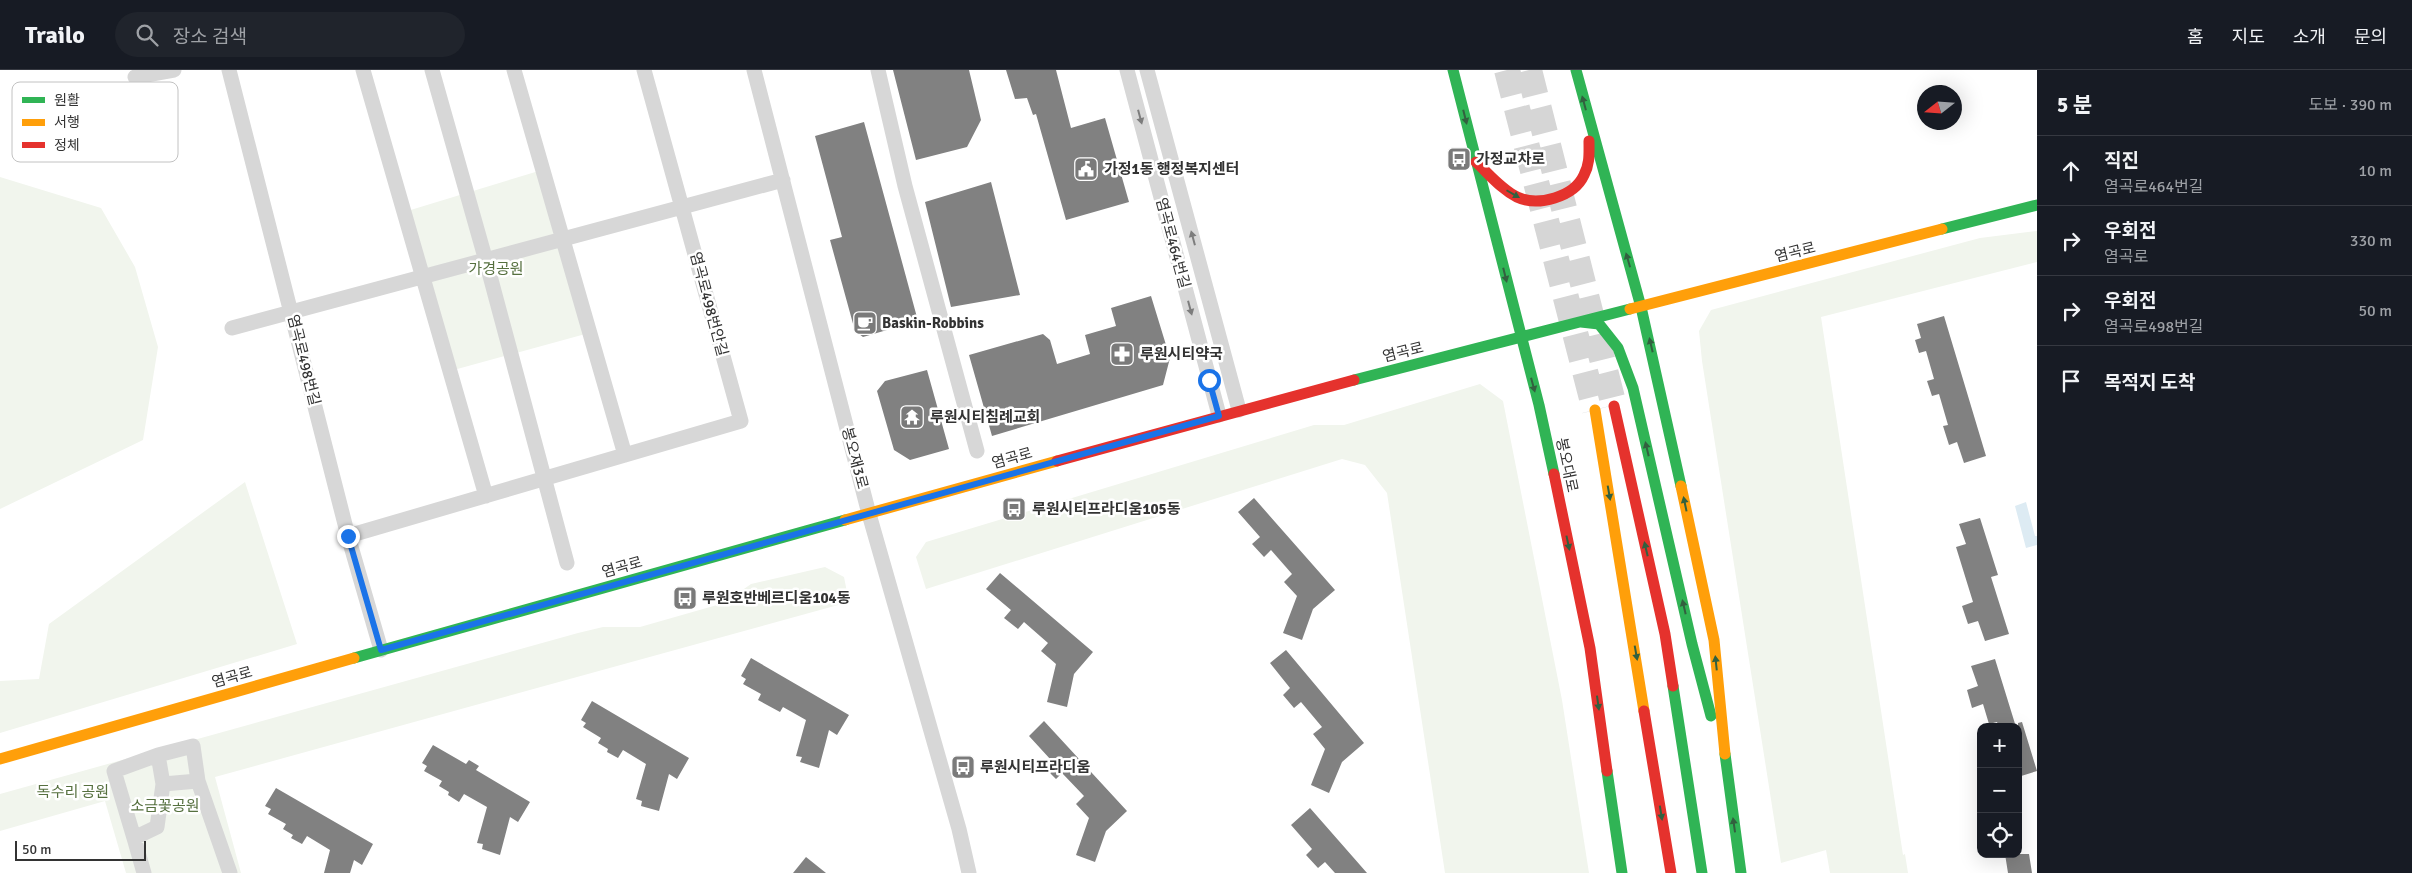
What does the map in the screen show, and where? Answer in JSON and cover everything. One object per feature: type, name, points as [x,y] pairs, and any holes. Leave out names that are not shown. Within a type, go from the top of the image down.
[{"type":"main road","name":"봉오대로","points":[[1453,70],[1538,405],[1590,648],[1622,873]]},
{"type":"main road","points":[[1576,70],[1641,307],[1661,390],[1714,640],[1727,773],[1741,873]]},
{"type":"main road","points":[[1476,162],[1505,189],[1519,198],[1535,201],[1553,197],[1571,190],[1583,178],[1590,162],[1589,122]]},
{"type":"main road","name":"염곡로","points":[[0,759],[381,650],[1239,410],[2037,206]]},
{"type":"main road","points":[[1581,322],[1599,324],[1618,348],[1633,388],[1692,644],[1727,773]]},
{"type":"main road","points":[[1614,406],[1665,634],[1712,873]]},
{"type":"main road","points":[[1595,410],[1640,674],[1671,873]]},
{"type":"main road","points":[[1665,634],[1702,873]]},
{"type":"main road","points":[[1640,674],[1651,823]]},
{"type":"street","points":[[135,77],[174,70]]},
{"type":"street","name":"염곡로498번길","points":[[229,70],[348,536],[381,650]]},
{"type":"street","points":[[363,70],[486,496]]},
{"type":"street","points":[[432,70],[486,261],[567,563]]},
{"type":"street","points":[[514,70],[625,455]]},
{"type":"street","name":"염곡로498번안길","points":[[348,536],[741,422],[644,70]]},
{"type":"street","name":"봉오재3로","points":[[754,70],[869,514],[959,829],[969,873]]},
{"type":"street","points":[[878,70],[905,186],[976,451]]},
{"type":"street","name":"염곡로464번길","points":[[1128,70],[1219,416]]},
{"type":"street","name":"염곡로464번길","points":[[1148,70],[1239,410]]},
{"type":"street","points":[[232,328],[422,276],[563,241],[783,180]]},
{"type":"street","points":[[1209,377],[1221,382],[1229,370]]},
{"type":"street","points":[[144,873],[114,771],[158,754],[193,746],[198,781],[230,873]]},
{"type":"street","points":[[134,838],[157,827],[163,784],[158,754]]},
{"type":"street","points":[[163,784],[198,781]]},
{"type":"green space","name":"가경공원","points":[[542,170],[589,333],[450,371],[404,212]]},
{"type":"green space","points":[[0,177],[101,208],[135,267],[158,347],[143,440],[0,509]]},
{"type":"green space","points":[[2037,231],[2037,262],[1821,317],[1903,855],[1905,854],[1908,873],[1830,873],[1826,850],[1781,863],[1702,361],[1699,331],[1711,310],[1980,238]]},
{"type":"green space","points":[[1480,384],[1503,401],[1562,700],[1589,873],[1445,873],[1387,493],[1365,465],[1342,459],[926,589],[916,557],[926,542],[1314,425],[1344,425]]},
{"type":"green space","points":[[245,482],[297,644],[0,733],[0,681],[39,679],[49,624]]},
{"type":"green space","name":"소금꽃공원","points":[[825,567],[844,577],[849,602],[215,777],[241,873],[126,873],[105,801],[0,831],[0,794],[578,633],[603,627],[640,627],[724,603],[751,584]]},
{"type":"shaded area","points":[[2026,502],[2035,536],[2037,536],[2037,545],[2026,548],[2015,506]]},
{"type":"building","points":[[893,70],[969,70],[981,120],[967,147],[916,160]]},
{"type":"building","name":"가정1동 행정복지센터","points":[[1006,70],[1056,70],[1071,128],[1105,118],[1129,202],[1066,220],[1036,114],[1033,115],[1027,98],[1015,99]]},
{"type":"building","points":[[864,122],[918,321],[863,337],[855,331],[830,240],[842,237],[815,136]]},
{"type":"building","points":[[991,182],[1020,295],[951,307],[925,202]]},
{"type":"building","points":[[1151,296],[1170,358],[1163,385],[992,436],[969,355],[1043,334],[1050,340],[1057,364],[1090,354],[1085,335],[1116,326],[1111,308]]},
{"type":"building","points":[[1944,316],[1986,456],[1964,463],[1957,442],[1949,445],[1943,426],[1948,425],[1939,394],[1932,396],[1927,381],[1934,379],[1926,351],[1919,353],[1915,340],[1921,338],[1917,324]]},
{"type":"building","points":[[927,370],[949,449],[910,460],[894,450],[877,391],[885,381]]},
{"type":"building","points":[[1254,498],[1335,590],[1313,609],[1302,640],[1283,633],[1297,596],[1284,582],[1292,574],[1271,550],[1264,557],[1252,544],[1260,537],[1238,512]]},
{"type":"building","points":[[1980,518],[1998,575],[1991,577],[2009,634],[1985,641],[1978,621],[1968,624],[1962,606],[1973,602],[1956,547],[1966,544],[1959,524]]},
{"type":"building","points":[[1000,573],[1093,652],[1074,674],[1067,707],[1047,702],[1056,664],[1041,651],[1048,643],[1024,622],[1018,629],[1004,618],[1011,610],[986,589]]},
{"type":"building","points":[[1286,650],[1364,743],[1342,762],[1329,793],[1311,785],[1325,749],[1313,734],[1322,727],[1301,702],[1294,708],[1283,695],[1290,688],[1270,663]]},
{"type":"building","points":[[751,658],[849,715],[837,735],[829,730],[819,768],[800,762],[802,757],[796,756],[806,720],[783,707],[780,712],[758,700],[761,694],[743,684],[746,679],[741,676]]},
{"type":"building","points":[[1995,659],[2015,723],[1989,723],[1983,704],[1972,708],[1967,690],[1978,686],[1971,666]]},
{"type":"building","points":[[592,701],[689,758],[677,779],[669,774],[659,811],[641,806],[642,801],[636,799],[646,764],[623,750],[618,758],[607,752],[608,749],[598,743],[601,738],[583,727],[586,723],[581,720]]},
{"type":"building","points":[[1044,721],[1127,811],[1106,831],[1095,862],[1076,855],[1089,818],[1076,804],[1084,796],[1062,773],[1056,779],[1044,767],[1051,760],[1029,736]]},
{"type":"building","points":[[2022,722],[2037,771],[2022,776],[2022,723],[2018,723]]},
{"type":"building","points":[[433,745],[466,764],[469,760],[479,766],[476,770],[530,802],[518,822],[510,817],[500,855],[482,849],[483,844],[477,843],[487,807],[464,794],[459,802],[448,795],[449,792],[439,786],[442,781],[424,771],[427,766],[422,763]]},
{"type":"building","points":[[276,788],[373,844],[362,865],[354,860],[350,873],[324,873],[330,850],[307,836],[302,844],[291,838],[293,835],[283,829],[286,824],[268,814],[271,809],[265,806]]},
{"type":"building","points":[[1310,808],[1367,873],[1335,873],[1325,862],[1318,868],[1306,855],[1312,849],[1291,825]]},
{"type":"building","points":[[2022,854],[2029,854],[2032,873],[2008,873],[2006,858],[2022,858]]},
{"type":"building","points":[[806,857],[826,873],[793,873]]},
{"type":"tunnel","points":[[1507,70],[1595,410]]},
{"type":"tunnel","points":[[1529,70],[1614,406]]},
{"type":"traffic: fast","points":[[1453,70],[1539,405],[1554,474]]},
{"type":"traffic: fast","points":[[1576,70],[1641,307],[1681,486]]},
{"type":"traffic: fast","points":[[1942,229],[2037,205]]},
{"type":"traffic: fast","points":[[1354,380],[1630,309]]},
{"type":"traffic: fast","points":[[1581,322],[1599,324],[1618,348],[1633,388],[1692,644],[1711,716]]},
{"type":"traffic: fast","points":[[354,658],[845,520]]},
{"type":"traffic: fast","points":[[1673,686],[1702,873]]},
{"type":"traffic: fast","points":[[1725,754],[1741,873]]},
{"type":"traffic: fast","points":[[1607,771],[1622,873]]},
{"type":"traffic: slow","points":[[1630,309],[1942,229]]},
{"type":"traffic: slow","points":[[1595,410],[1644,711]]},
{"type":"traffic: slow","points":[[845,520],[1057,461]]},
{"type":"traffic: slow","points":[[1681,486],[1714,640],[1725,754]]},
{"type":"traffic: slow","points":[[0,759],[354,658]]},
{"type":"traffic: jam","points":[[1476,162],[1500,186],[1511,194],[1525,200],[1545,200],[1564,194],[1579,183],[1587,167],[1589,141]]},
{"type":"traffic: jam","points":[[1057,461],[1354,380]]},
{"type":"traffic: jam","points":[[1614,406],[1665,634],[1673,686]]},
{"type":"traffic: jam","points":[[1554,474],[1590,648],[1607,771]]},
{"type":"traffic: jam","points":[[1644,711],[1671,873]]},
{"type":"place","name":"가정교차로","points":[[1459,159]]},
{"type":"place","name":"가정1동 행정복지센터","points":[[1086,169]]},
{"type":"place","name":"Baskin-Robbins","points":[[865,323]]},
{"type":"place","name":"루원시티약국","points":[[1122,354]]},
{"type":"place","name":"루원시티침례교회","points":[[912,417]]},
{"type":"place","name":"루원시티프라디움105동","points":[[1014,509]]},
{"type":"place","name":"루원호반베르디움104동","points":[[685,598]]},
{"type":"place","name":"루원시티프라디움","points":[[963,767]]},
{"type":"route","points":[[348,536],[381,650],[1219,416],[1209,380]]},
{"type":"park label","name":"독수리 공원","points":[[73,792]]}]
